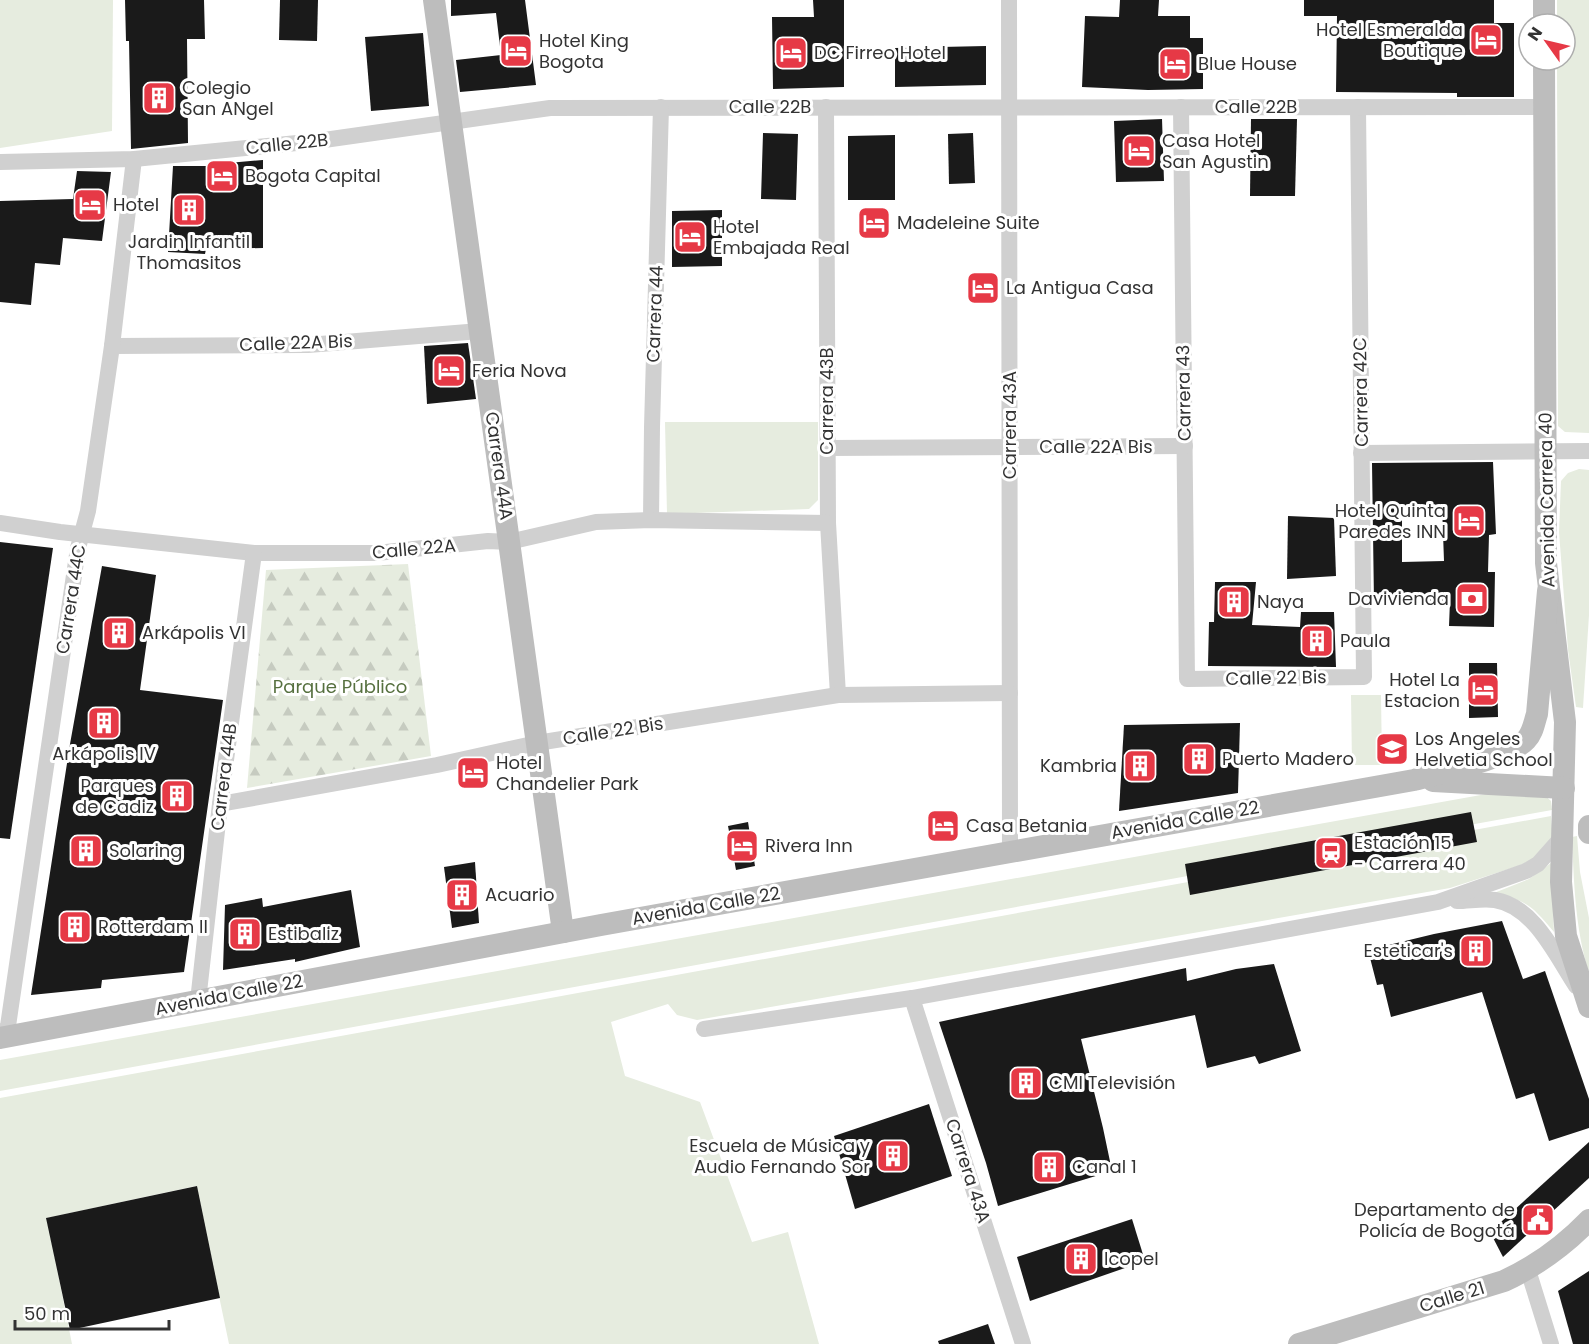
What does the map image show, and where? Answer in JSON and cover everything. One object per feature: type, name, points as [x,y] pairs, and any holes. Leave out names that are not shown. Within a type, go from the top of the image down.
[{"type":"street","name":"Carrera 44A","points":[[434,0],[563,932]]},
{"type":"street","name":"Carrera 43A","points":[[1009,0],[1010,851]]},
{"type":"street","name":"Avenida Carrera 40","points":[[1544,72],[1546,563],[1565,722],[1561,882],[1566,936],[1588,1005]]},
{"type":"street","name":"Carrera 44","points":[[651,520],[661,107]]},
{"type":"street","name":"Carrera 43","points":[[1181,107],[1187,679]]},
{"type":"street","name":"Carrera 42C","points":[[1358,107],[1364,677]]},
{"type":"street","name":"Calle 22B","points":[[0,162],[134,159],[317,141],[550,108],[1544,107]]},
{"type":"street","name":"Carrera 43B","points":[[826,108],[828,523],[838,695]]},
{"type":"street","name":"Carrera 44C","points":[[0,1038],[8,1026],[81,533],[88,511],[112,346],[134,159]]},
{"type":"street","name":"Calle 22A Bis","points":[[112,346],[308,345],[480,331]]},
{"type":"street","name":"Calle 22A Bis","points":[[827,448],[1185,446]]},
{"type":"street","points":[[1361,453],[1589,451]]},
{"type":"street","name":"Calle 22A","points":[[0,523],[254,553],[378,554],[488,541],[509,542],[596,522],[651,520],[828,523]]},
{"type":"street","name":"Carrera 44B","points":[[198,1001],[219,804],[254,553]]},
{"type":"street","name":"Avenida Calle 22","points":[[0,1038],[563,932],[1414,780],[1508,751],[1527,739],[1537,714],[1548,591]]},
{"type":"street","name":"Calle 22 Bis","points":[[1187,679],[1364,677]]},
{"type":"street","name":"Calle 22 Bis","points":[[219,804],[437,765],[537,743],[838,695],[1010,693]]},
{"type":"street","name":"Avenida Calle 22","points":[[1414,780],[1563,788]]},
{"type":"street","points":[[1589,826],[1589,833]]},
{"type":"street","points":[[1438,902],[1527,871],[1538,864],[1562,837]]},
{"type":"street","points":[[704,1029],[912,998],[1438,902],[1493,900],[1516,907],[1528,916],[1588,1005]]},
{"type":"street","name":"Carrera 43A","points":[[912,998],[1023,1344]]},
{"type":"street","name":"Calle 21","points":[[1299,1344],[1504,1281],[1528,1270],[1556,1251],[1589,1220]]},
{"type":"street","points":[[1528,1270],[1551,1344]]},
{"type":"green space","points":[[0,0],[113,0],[112,131],[0,148]]},
{"type":"green space","points":[[1557,0],[1589,0],[1589,433],[1565,432],[1558,426],[1557,72],[1577,72],[1577,12],[1557,12]]},
{"type":"green space","points":[[665,422],[818,422],[818,500],[809,509],[667,514]]},
{"type":"green space","points":[[1579,469],[1589,470],[1589,615],[1583,708],[1576,707],[1568,650],[1559,532],[1561,481],[1568,473]]},
{"type":"green space","name":"Parque Público","points":[[408,564],[431,756],[247,788],[266,570]]},
{"type":"green space","points":[[1351,695],[1381,695],[1382,765],[1352,765]]},
{"type":"green space","points":[[1539,790],[1551,801],[1552,810],[0,1091],[0,1060],[1492,793]]},
{"type":"green space","points":[[1551,816],[1553,842],[1543,855],[1518,866],[1450,888],[697,1020],[677,1015],[668,1004],[611,1022],[625,1076],[700,1102],[752,1242],[788,1232],[819,1344],[229,1344],[196,1186],[47,1218],[72,1344],[0,1344],[0,1098]]},
{"type":"green space","points":[[1577,836],[1580,872],[1589,918],[1589,973],[1576,905],[1572,837]]},
{"type":"green space","points":[[1551,863],[1554,932],[1540,916],[1522,902],[1494,893],[1529,879]]},
{"type":"building","name":"Colegio San ANgel","points":[[125,0],[204,0],[205,39],[187,39],[188,143],[131,149],[129,41],[126,41]]},
{"type":"building","points":[[280,0],[318,0],[317,41],[279,40]]},
{"type":"building","points":[[451,0],[525,0],[536,85],[460,92],[456,60],[501,55],[496,13],[451,16]]},
{"type":"building","points":[[813,0],[844,0],[844,87],[773,89],[772,17],[814,17]]},
{"type":"building","points":[[1120,0],[1159,0],[1158,16],[1190,16],[1190,38],[1203,38],[1203,89],[1148,90],[1082,87],[1085,16],[1119,17]]},
{"type":"building","points":[[1304,0],[1494,0],[1494,23],[1514,23],[1514,97],[1457,97],[1457,93],[1336,92],[1337,16],[1304,16]]},
{"type":"building","points":[[423,33],[429,106],[371,111],[365,37]]},
{"type":"building","points":[[986,46],[986,85],[895,87],[895,48]]},
{"type":"building","name":"Casa Hotel San Agustin","points":[[1162,119],[1164,181],[1116,182],[1114,121]]},
{"type":"building","points":[[1251,119],[1297,119],[1295,196],[1250,196]]},
{"type":"building","points":[[763,133],[798,134],[796,200],[761,199]]},
{"type":"building","points":[[973,133],[975,183],[949,184],[948,134]]},
{"type":"building","points":[[895,135],[895,200],[848,200],[848,136]]},
{"type":"building","points":[[263,160],[263,248],[206,249],[205,254],[168,252],[173,166],[228,166],[228,163]]},
{"type":"building","points":[[77,171],[111,172],[102,241],[63,238],[60,265],[35,263],[31,305],[0,302],[0,201],[73,199]]},
{"type":"building","points":[[722,210],[722,266],[672,267],[672,211]]},
{"type":"building","name":"Feria Nova","points":[[468,343],[476,399],[427,404],[424,346]]},
{"type":"building","points":[[1493,462],[1496,534],[1489,535],[1488,572],[1495,572],[1494,627],[1449,626],[1450,601],[1374,602],[1372,463]],"holes":[[[1442,505],[1444,561],[1402,562],[1402,506]]]},
{"type":"building","points":[[1288,516],[1334,518],[1336,576],[1287,579]]},
{"type":"building","points":[[0,542],[53,548],[10,839],[0,838]]},
{"type":"building","points":[[102,566],[156,575],[140,690],[223,700],[184,972],[102,980],[101,988],[31,995],[70,744]]},
{"type":"building","points":[[1215,582],[1256,582],[1252,625],[1300,627],[1301,612],[1334,612],[1336,667],[1208,666],[1209,622],[1214,622]]},
{"type":"building","name":"Hotel La Estacion","points":[[1469,663],[1497,663],[1498,717],[1469,718]]},
{"type":"building","name":"Puerto Madero","points":[[1240,723],[1238,793],[1119,811],[1124,725]]},
{"type":"building","name":"Estación 15 - Carrera 40","points":[[1471,812],[1477,842],[1190,895],[1185,864]]},
{"type":"building","name":"Rivera Inn","points":[[748,822],[755,866],[736,870],[728,826]]},
{"type":"building","name":"Acuario","points":[[475,862],[479,923],[452,928],[444,867]]},
{"type":"building","points":[[351,890],[360,947],[295,962],[295,959],[223,970],[225,905],[262,898],[263,907]]},
{"type":"building","points":[[1502,921],[1523,979],[1545,971],[1589,1099],[1589,1128],[1549,1141],[1534,1093],[1516,1099],[1482,992],[1391,1017],[1383,984],[1377,985],[1368,950]]},
{"type":"building","points":[[1274,964],[1301,1051],[1259,1064],[1255,1056],[1207,1068],[1195,1015],[1081,1039],[1112,1171],[998,1206],[939,1022],[1186,968],[1187,981],[1236,969]]},
{"type":"building","name":"Escuela de Música y Audio Fernando Sor","points":[[929,1104],[952,1176],[855,1209],[834,1136]]},
{"type":"building","points":[[1589,1142],[1589,1178],[1503,1257],[1490,1232]]},
{"type":"building","points":[[197,1186],[220,1298],[70,1330],[46,1218]]},
{"type":"building","name":"Icopel","points":[[1132,1219],[1145,1261],[1030,1301],[1017,1257]]},
{"type":"building","points":[[1589,1271],[1589,1344],[1573,1344],[1558,1291]]},
{"type":"building","points":[[988,1324],[995,1344],[939,1344],[938,1341]]},
{"type":"place","name":"Hotel Esmeralda Boutique","points":[[1486,40]]},
{"type":"place","name":"Hotel King Bogota","points":[[516,51]]},
{"type":"place","name":"DC Firreo Hotel","points":[[791,53]]},
{"type":"place","name":"Blue House","points":[[1175,64]]},
{"type":"place","name":"Colegio San ANgel","points":[[159,98]]},
{"type":"place","name":"Casa Hotel San Agustin","points":[[1139,151]]},
{"type":"place","name":"Bogota Capital","points":[[222,176]]},
{"type":"place","name":"Hotel","points":[[90,205]]},
{"type":"place","name":"Jardin Infantil Thomasitos","points":[[189,210]]},
{"type":"place","name":"Madeleine Suite","points":[[874,223]]},
{"type":"place","name":"Hotel Embajada Real","points":[[690,237]]},
{"type":"place","name":"La Antigua Casa","points":[[983,288]]},
{"type":"place","name":"Feria Nova","points":[[449,371]]},
{"type":"place","name":"Hotel Quinta Paredes INN","points":[[1469,521]]},
{"type":"place","name":"Davivienda","points":[[1472,599]]},
{"type":"place","name":"Naya","points":[[1234,602]]},
{"type":"place","name":"Arkápolis VI","points":[[119,633]]},
{"type":"place","name":"Paula","points":[[1317,641]]},
{"type":"place","name":"Hotel La Estacion","points":[[1483,690]]},
{"type":"place","name":"Arkápolis IV","points":[[104,723]]},
{"type":"place","name":"Los Angeles Helvetia School","points":[[1392,749]]},
{"type":"place","name":"Puerto Madero","points":[[1199,759]]},
{"type":"place","name":"Kambria","points":[[1140,766]]},
{"type":"place","name":"Hotel Chandelier Park","points":[[473,773]]},
{"type":"place","name":"Parques de Cadiz","points":[[177,796]]},
{"type":"place","name":"Casa Betania","points":[[943,826]]},
{"type":"place","name":"Rivera Inn","points":[[742,846]]},
{"type":"place","name":"Solaring","points":[[86,851]]},
{"type":"place","name":"Estación 15 - Carrera 40","points":[[1331,853]]},
{"type":"place","name":"Acuario","points":[[462,895]]},
{"type":"place","name":"Rotterdam II","points":[[75,927]]},
{"type":"place","name":"Estibaliz","points":[[245,934]]},
{"type":"place","name":"Esteticar's","points":[[1476,951]]},
{"type":"place","name":"CMI Televisión","points":[[1026,1083]]},
{"type":"place","name":"Escuela de Música y Audio Fernando Sor","points":[[893,1156]]},
{"type":"place","name":"Canal 1","points":[[1049,1167]]},
{"type":"place","name":"Departamento de Policía de Bogotá","points":[[1538,1220]]},
{"type":"place","name":"Icopel","points":[[1081,1259]]}]
